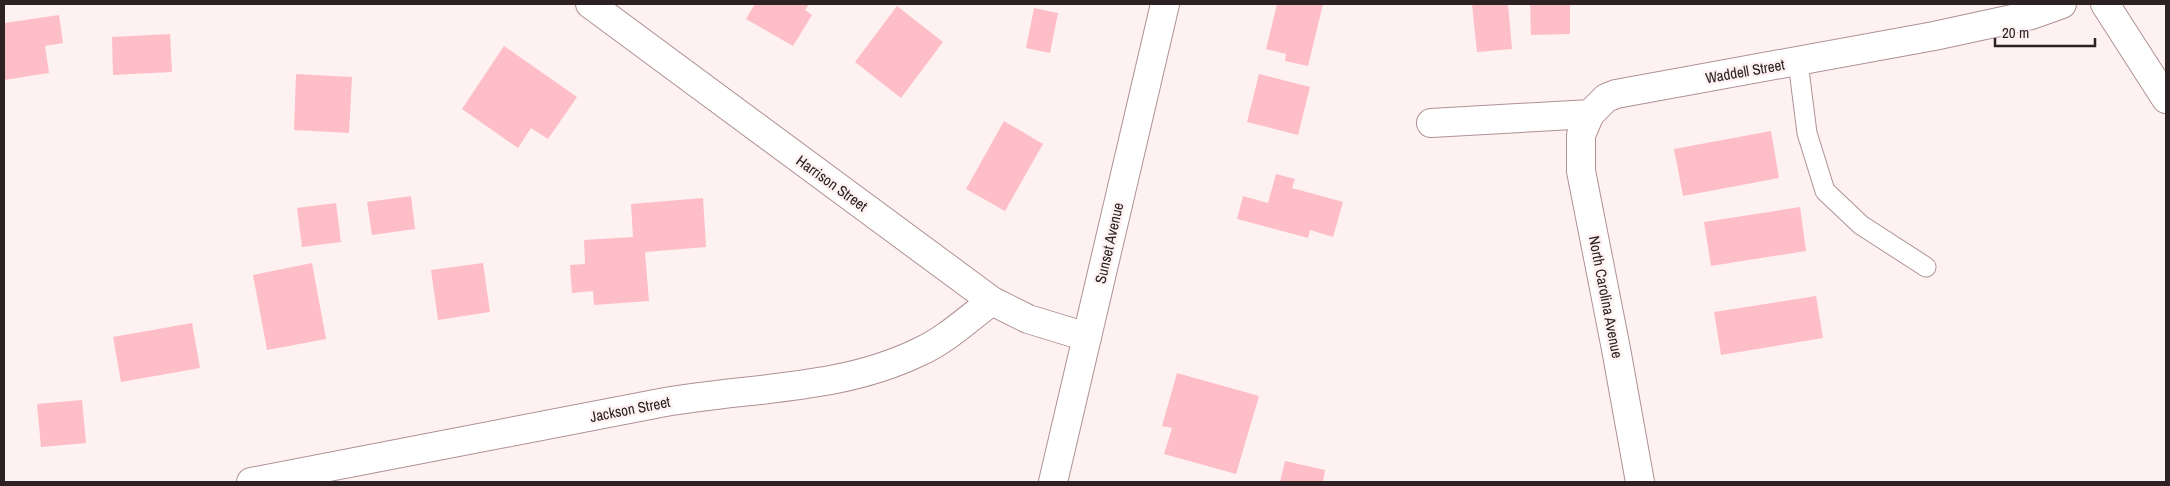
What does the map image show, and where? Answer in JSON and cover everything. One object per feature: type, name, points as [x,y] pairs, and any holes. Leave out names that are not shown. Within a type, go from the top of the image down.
[{"type":"street","name":"Sunset Avenue","points":[[1053,482],[1165,4]]},
{"type":"street","name":"Waddell Street","points":[[1590,114],[1606,98],[1616,94],[1798,62],[2031,16],[2062,4]]},
{"type":"street","points":[[2105,4],[2166,99]]},
{"type":"street","name":"Harrison Street","points":[[605,8],[992,301],[1028,319],[1087,337]]},
{"type":"street","points":[[1430,123],[1590,114]]},
{"type":"street","name":"North Carolina Avenue","points":[[1590,114],[1581,136],[1581,171],[1640,482]]},
{"type":"street","name":"Jackson Street","points":[[251,482],[694,397],[777,389],[828,381],[882,366],[919,352],[938,342],[992,301]]},
{"type":"lane","points":[[1798,62],[1807,133],[1824,191],[1861,225],[1926,266]]},
{"type":"building","points":[[755,4],[809,4],[805,10],[812,15],[793,46],[746,19]]},
{"type":"building","points":[[1277,4],[1323,4],[1308,66],[1285,61],[1286,54],[1266,49]]},
{"type":"building","points":[[1472,4],[1508,4],[1512,49],[1477,52]]},
{"type":"building","points":[[1530,4],[1570,4],[1570,34],[1531,35]]},
{"type":"building","points":[[897,6],[943,42],[901,98],[855,62]]},
{"type":"building","points":[[1034,8],[1058,13],[1050,53],[1026,48]]},
{"type":"building","points":[[59,15],[63,43],[45,46],[49,73],[4,80],[4,23]]},
{"type":"building","points":[[170,34],[172,72],[113,75],[112,37]]},
{"type":"building","points":[[504,46],[577,97],[548,139],[531,128],[518,148],[462,109]]},
{"type":"building","points":[[296,74],[352,77],[349,133],[294,130]]},
{"type":"building","points":[[1259,74],[1310,87],[1298,135],[1247,122]]},
{"type":"building","points":[[1004,121],[1043,144],[1005,211],[966,189]]},
{"type":"building","points":[[1771,131],[1779,178],[1683,196],[1674,149]]},
{"type":"building","points":[[1276,174],[1295,179],[1292,188],[1343,202],[1333,237],[1310,230],[1308,238],[1237,219],[1243,196],[1268,203]]},
{"type":"building","points":[[411,196],[415,229],[372,235],[367,202]]},
{"type":"building","points":[[703,198],[706,247],[645,252],[649,301],[594,305],[593,291],[572,293],[570,265],[585,264],[584,240],[633,237],[631,204]]},
{"type":"building","points":[[336,203],[341,242],[302,247],[297,208]]},
{"type":"building","points":[[1800,207],[1806,251],[1711,266],[1704,222]]},
{"type":"building","points":[[312,263],[326,339],[267,350],[253,275]]},
{"type":"building","points":[[483,263],[490,312],[438,320],[431,270]]},
{"type":"building","points":[[1816,296],[1823,338],[1721,355],[1714,312]]},
{"type":"building","points":[[192,323],[200,368],[121,382],[113,337]]},
{"type":"building","points":[[1177,373],[1259,396],[1236,474],[1164,454],[1172,428],[1162,426]]},
{"type":"building","points":[[82,400],[86,443],[41,447],[37,404]]},
{"type":"building","points":[[1285,461],[1325,470],[1323,482],[1280,482]]}]
